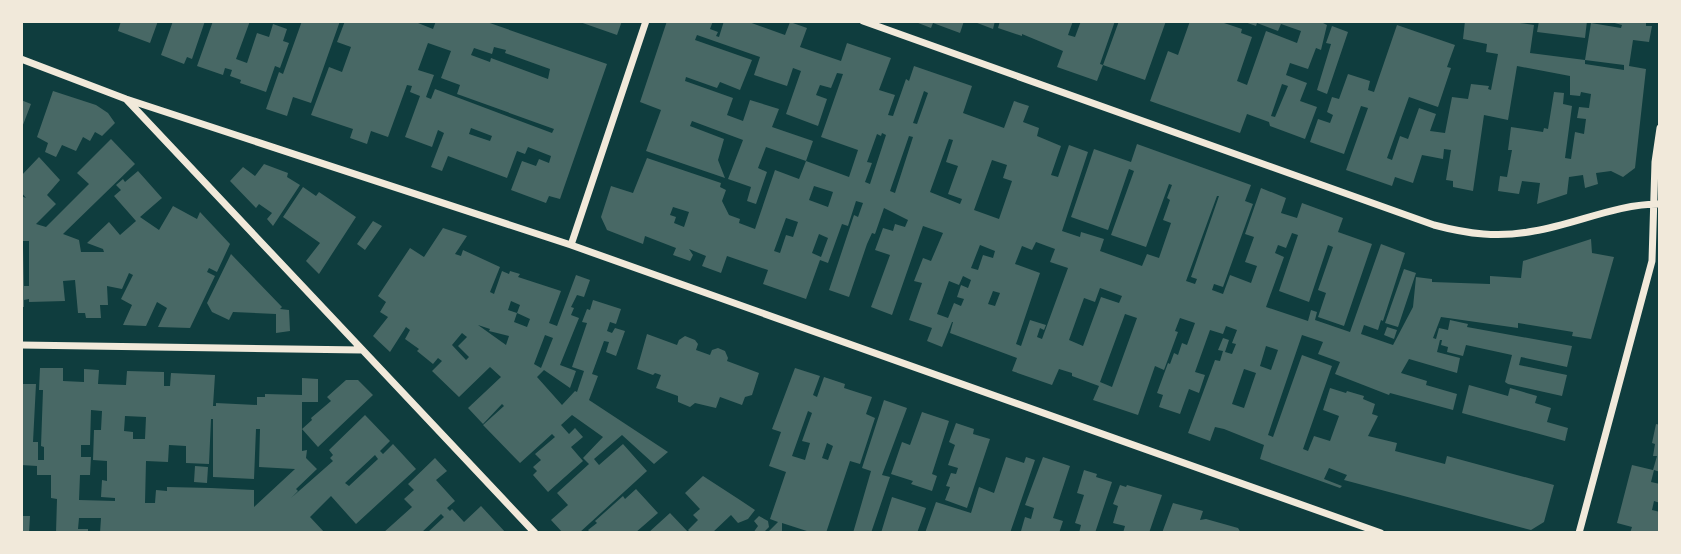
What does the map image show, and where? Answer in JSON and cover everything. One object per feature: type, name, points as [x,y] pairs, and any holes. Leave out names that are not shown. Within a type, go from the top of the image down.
[{"type":"street","points":[[571,245],[646,21]]},
{"type":"street","points":[[863,21],[1421,221],[1467,234],[1502,236],[1537,231],[1616,208],[1657,204]]},
{"type":"street","points":[[21,59],[126,99],[571,245],[1381,533]]},
{"type":"street","points":[[126,99],[535,533]]},
{"type":"street","points":[[1579,533],[1652,261],[1657,204],[1655,162],[1660,128]]},
{"type":"street","points":[[21,345],[362,350]]},
{"type":"building","points":[[121,21],[158,21],[150,43],[118,31]]},
{"type":"building","points":[[173,21],[205,21],[192,59],[187,57],[184,64],[161,55]]},
{"type":"building","points":[[213,21],[250,21],[236,59],[247,63],[257,33],[269,37],[273,24],[287,29],[283,41],[289,43],[280,68],[275,66],[266,92],[240,83],[241,80],[230,76],[232,70],[225,68],[223,75],[197,66]]},
{"type":"building","points":[[302,21],[340,21],[311,103],[293,97],[287,116],[266,109],[279,72],[283,74]]},
{"type":"building","points":[[345,21],[419,21],[418,23],[433,29],[436,21],[484,21],[607,64],[560,199],[549,196],[546,203],[511,190],[522,161],[536,166],[539,159],[549,163],[551,156],[528,147],[525,154],[517,151],[507,178],[448,156],[442,171],[431,167],[444,133],[438,130],[432,147],[405,137],[420,96],[410,92],[412,86],[407,85],[388,137],[371,131],[367,144],[350,138],[353,129],[311,115],[329,67],[342,72],[351,47],[337,42]],"holes":[[[428,43],[451,51],[441,78],[460,85],[457,94],[554,129],[552,133],[435,89],[431,99],[426,97],[434,75],[418,70]],[[494,47],[550,69],[548,79],[491,58],[490,62],[471,55],[474,48],[492,54]],[[471,128],[492,136],[490,141],[469,134]]]},
{"type":"building","points":[[577,21],[622,21],[617,35]]},
{"type":"building","points":[[667,21],[713,21],[710,29],[718,32],[716,36],[719,37],[724,21],[746,21],[785,35],[790,22],[807,28],[800,47],[841,61],[847,43],[891,58],[879,90],[895,95],[888,115],[893,116],[906,79],[909,81],[914,66],[972,86],[963,113],[1004,128],[1014,101],[1029,106],[1023,122],[1039,128],[1037,136],[1061,146],[1051,175],[1058,177],[1069,145],[1088,152],[1062,231],[1080,237],[1081,232],[1104,239],[1100,251],[1142,266],[1147,254],[1159,258],[1171,223],[1163,220],[1172,185],[1169,184],[1146,247],[1111,235],[1134,171],[1129,169],[1108,230],[1071,217],[1094,149],[1131,162],[1137,144],[1251,185],[1245,201],[1253,204],[1223,287],[1214,284],[1212,290],[1223,294],[1230,275],[1251,283],[1257,266],[1245,262],[1254,237],[1245,234],[1261,188],[1286,198],[1281,213],[1297,218],[1302,203],[1343,218],[1338,232],[1372,244],[1344,326],[1318,317],[1326,293],[1318,290],[1333,247],[1328,245],[1309,302],[1279,291],[1298,235],[1292,233],[1286,248],[1278,245],[1275,253],[1284,257],[1266,307],[1308,321],[1311,310],[1317,312],[1315,320],[1350,332],[1381,244],[1405,253],[1383,321],[1381,320],[1378,330],[1364,325],[1361,334],[1393,345],[1413,307],[1416,277],[1432,279],[1432,282],[1490,284],[1490,276],[1521,278],[1523,261],[1591,239],[1592,253],[1614,257],[1591,339],[1572,336],[1573,332],[1518,323],[1518,328],[1441,317],[1433,338],[1436,339],[1439,328],[1448,330],[1450,320],[1468,324],[1467,327],[1572,346],[1567,367],[1521,357],[1519,365],[1567,375],[1562,396],[1505,382],[1512,355],[1466,345],[1463,356],[1447,352],[1448,347],[1441,345],[1442,340],[1437,352],[1460,358],[1457,373],[1409,359],[1401,373],[1427,381],[1426,385],[1457,394],[1453,410],[1390,393],[1389,395],[1335,374],[1340,362],[1318,354],[1323,342],[1302,335],[1268,435],[1273,437],[1302,355],[1332,366],[1303,449],[1308,451],[1314,436],[1330,441],[1339,416],[1323,410],[1330,388],[1364,396],[1363,399],[1375,404],[1372,414],[1378,416],[1368,436],[1397,443],[1395,451],[1445,464],[1447,456],[1554,485],[1544,522],[1531,530],[1344,480],[1347,475],[1329,468],[1324,479],[1342,486],[1340,488],[1260,459],[1264,445],[1224,429],[1215,427],[1210,441],[1188,433],[1215,360],[1220,361],[1223,351],[1218,350],[1223,338],[1229,340],[1225,352],[1232,354],[1236,344],[1232,343],[1237,330],[1226,326],[1223,334],[1210,330],[1195,372],[1205,375],[1199,393],[1189,389],[1180,414],[1159,407],[1163,395],[1157,393],[1168,363],[1170,364],[1174,353],[1178,355],[1182,343],[1187,345],[1195,323],[1180,318],[1175,331],[1178,332],[1164,370],[1155,366],[1138,415],[1093,400],[1099,386],[1072,376],[1072,373],[1059,369],[1052,385],[1012,371],[1017,358],[950,333],[953,322],[942,347],[927,341],[932,328],[909,320],[922,283],[914,281],[923,258],[931,261],[943,233],[923,226],[892,315],[871,307],[890,255],[875,250],[883,228],[893,231],[895,224],[905,227],[908,220],[884,208],[875,234],[872,233],[867,244],[849,297],[829,290],[854,215],[858,217],[863,203],[856,201],[848,226],[842,224],[828,263],[820,260],[806,299],[763,284],[768,270],[727,256],[721,273],[702,266],[706,256],[689,249],[693,255],[690,261],[673,255],[676,248],[645,236],[643,244],[607,230],[601,217],[611,186],[633,193],[647,158],[721,183],[720,187],[726,190],[722,201],[729,215],[740,219],[739,223],[755,229],[775,170],[799,179],[806,161],[766,147],[758,168],[767,172],[756,204],[747,201],[751,187],[728,179],[743,140],[692,121],[690,126],[724,139],[718,160],[725,178],[646,151],[661,110],[640,102]],"holes":[[[697,35],[760,57],[754,75],[787,86],[793,68],[801,71],[786,114],[818,126],[827,99],[816,95],[820,85],[831,88],[837,73],[843,74],[821,137],[858,150],[849,177],[806,161],[813,141],[772,127],[779,109],[750,100],[743,121],[727,115],[733,98],[685,81],[686,77],[717,88],[720,82],[740,90],[752,60],[695,40]],[[924,91],[928,93],[917,124],[913,123]],[[877,134],[886,135],[870,184],[865,182],[872,163],[867,162]],[[909,136],[913,137],[895,193],[890,191]],[[949,139],[953,140],[946,162],[958,166],[948,194],[962,199],[960,204],[930,192]],[[992,160],[1007,165],[1003,178],[1012,181],[999,219],[974,210]],[[814,186],[833,192],[828,207],[809,200]],[[1219,196],[1191,277],[1197,279],[1195,284],[1186,281]],[[673,207],[689,212],[684,227],[674,223],[676,217],[670,215]],[[786,218],[798,222],[793,237],[786,235],[780,253],[774,251]],[[819,234],[828,238],[821,257],[812,253]],[[1036,242],[1055,249],[1050,262],[1068,268],[1042,339],[1037,337],[1040,328],[1044,330],[1046,325],[1030,320],[1021,346],[1016,344],[1040,273],[1015,264],[1022,246],[1032,250]],[[980,245],[995,251],[993,258],[983,255],[978,270],[971,268]],[[963,276],[971,280],[968,288],[961,285],[957,297],[964,299],[961,306],[954,303],[948,318],[937,314],[949,281],[959,285]],[[1100,288],[1122,296],[1119,303],[1101,297],[1083,346],[1069,340],[1084,298],[1095,302]],[[993,291],[1000,293],[995,306],[988,304]],[[1125,314],[1137,318],[1112,387],[1100,382]],[[1266,346],[1278,350],[1271,370],[1260,366]],[[1244,369],[1256,373],[1244,408],[1232,404]]]},
{"type":"building","points":[[913,21],[964,21],[960,33],[933,23],[931,28]]},
{"type":"building","points":[[972,21],[995,21],[993,29]]},
{"type":"building","points":[[1000,21],[1073,21],[1068,35],[1075,37],[1081,21],[1115,21],[1097,81],[1057,67],[1063,51],[1022,34],[998,28]]},
{"type":"building","points":[[1119,21],[1166,21],[1145,80],[1103,65]]},
{"type":"building","points":[[1190,21],[1218,21],[1242,29],[1241,33],[1252,37],[1237,81],[1247,85],[1266,31],[1297,43],[1301,31],[1281,24],[1278,31],[1242,21],[1319,21],[1327,25],[1321,50],[1316,48],[1308,69],[1290,63],[1286,75],[1307,83],[1300,101],[1317,107],[1305,139],[1247,114],[1240,133],[1150,101],[1168,51],[1178,55]],"holes":[[[1282,84],[1288,86],[1275,117],[1271,116]]]},
{"type":"building","points":[[1465,21],[1520,21],[1534,25],[1530,53],[1585,60],[1591,23],[1621,28],[1622,25],[1607,21],[1646,21],[1646,26],[1652,26],[1649,42],[1633,40],[1629,66],[1646,69],[1635,168],[1623,177],[1611,171],[1596,173],[1598,184],[1585,188],[1583,175],[1569,177],[1567,194],[1537,204],[1540,183],[1522,181],[1519,194],[1498,191],[1500,176],[1507,177],[1512,150],[1508,150],[1511,127],[1543,132],[1544,128],[1548,129],[1554,92],[1564,93],[1563,104],[1572,106],[1565,158],[1571,159],[1575,132],[1584,134],[1586,119],[1577,118],[1579,107],[1589,108],[1591,94],[1581,92],[1580,96],[1570,95],[1570,76],[1517,66],[1508,120],[1484,115],[1473,191],[1453,187],[1453,181],[1446,180],[1451,150],[1444,149],[1443,159],[1422,155],[1413,183],[1395,177],[1392,186],[1346,170],[1368,108],[1361,106],[1344,154],[1310,142],[1318,119],[1330,123],[1333,115],[1327,112],[1332,97],[1339,99],[1348,74],[1370,81],[1368,90],[1374,92],[1397,25],[1455,45],[1447,67],[1451,68],[1438,107],[1409,97],[1387,158],[1392,160],[1400,136],[1408,139],[1419,108],[1436,114],[1430,131],[1445,133],[1452,97],[1468,99],[1471,84],[1489,86],[1488,89],[1491,90],[1498,54],[1486,52],[1487,44],[1463,39]],"holes":[[[1585,60],[1624,65],[1624,70],[1585,64]]]},
{"type":"building","points":[[1539,21],[1587,21],[1585,38],[1537,32]]},
{"type":"building","points":[[1332,26],[1348,32],[1327,94],[1317,90],[1331,44],[1326,43]]},
{"type":"building","points":[[53,91],[96,105],[108,113],[115,123],[102,136],[95,132],[90,141],[83,137],[76,151],[62,145],[56,157],[45,152],[48,143],[37,137]]},
{"type":"building","points":[[21,100],[31,104],[21,130]]},
{"type":"building","points":[[111,139],[135,164],[63,234],[79,240],[81,252],[104,252],[103,249],[87,243],[109,222],[120,235],[136,221],[114,196],[121,190],[116,185],[123,179],[125,182],[138,171],[162,198],[140,217],[159,230],[173,206],[197,219],[200,212],[230,244],[217,272],[209,268],[207,272],[215,276],[190,328],[158,327],[167,308],[157,302],[146,326],[123,325],[132,305],[121,299],[133,275],[129,273],[122,289],[107,286],[108,305],[100,305],[101,318],[86,318],[85,313],[78,313],[75,280],[63,281],[65,301],[29,302],[29,299],[24,300],[24,307],[21,307],[21,248],[23,247],[24,286],[29,286],[29,241],[21,241],[21,196],[26,198],[21,192],[21,176],[39,157],[60,180],[47,195],[56,204],[36,224],[46,227],[89,184],[77,173]]},
{"type":"building","points":[[264,164],[288,173],[287,177],[300,185],[273,226],[267,219],[272,213],[259,204],[256,208],[230,181],[243,167],[255,176]]},
{"type":"building","points":[[303,187],[316,196],[319,192],[356,217],[319,274],[306,261],[320,243],[283,217]]},
{"type":"building","points":[[373,221],[382,226],[365,250],[357,244]]},
{"type":"building","points":[[443,228],[467,236],[455,254],[461,256],[463,250],[500,267],[490,292],[494,294],[502,271],[520,274],[518,277],[561,291],[549,323],[557,326],[576,275],[590,280],[584,297],[577,295],[571,307],[574,308],[571,315],[579,318],[560,365],[576,371],[570,388],[544,370],[537,377],[562,405],[577,392],[584,371],[572,367],[587,323],[582,322],[587,309],[590,310],[593,300],[621,309],[616,324],[610,322],[607,331],[612,333],[615,328],[625,331],[616,356],[606,352],[609,342],[604,341],[592,374],[598,376],[589,400],[668,452],[654,464],[622,435],[594,459],[599,465],[623,444],[647,471],[579,533],[563,533],[551,520],[568,505],[557,493],[589,464],[583,458],[603,437],[572,415],[561,425],[569,434],[575,428],[583,437],[571,447],[583,461],[548,492],[533,475],[537,471],[533,467],[541,460],[535,454],[555,437],[552,434],[520,463],[483,425],[504,406],[502,404],[483,424],[468,408],[501,377],[490,367],[459,397],[432,371],[442,361],[438,358],[433,364],[417,351],[419,349],[405,339],[410,330],[406,327],[390,352],[373,336],[388,317],[380,312],[386,302],[378,296],[410,248],[424,257]],"holes":[[[511,301],[520,305],[517,313],[508,310]],[[517,313],[530,319],[527,327],[514,322]],[[478,325],[509,336],[506,345]],[[462,333],[467,337],[458,346],[469,357],[466,360],[452,345]],[[545,335],[553,338],[541,368],[534,364]]]},
{"type":"building","points":[[231,254],[282,307],[280,309],[289,310],[290,331],[276,333],[276,314],[233,312],[229,320],[212,312],[207,303]]},
{"type":"building","points":[[1404,269],[1416,273],[1398,327],[1385,323]]},
{"type":"building","points":[[1387,327],[1397,330],[1394,339],[1384,335]]},
{"type":"building","points":[[647,334],[677,345],[685,336],[695,340],[698,344],[696,350],[710,355],[712,350],[718,348],[725,351],[727,361],[759,373],[752,395],[745,397],[742,405],[720,397],[716,408],[695,403],[690,407],[678,402],[678,396],[656,388],[661,375],[637,369]]},
{"type":"building","points":[[40,368],[63,368],[63,381],[84,382],[84,369],[99,370],[98,384],[126,385],[127,371],[164,372],[164,386],[170,386],[171,373],[215,375],[213,406],[216,406],[216,403],[257,405],[257,397],[265,397],[265,394],[302,395],[302,378],[318,379],[318,402],[302,402],[302,451],[307,450],[306,458],[317,469],[296,489],[298,491],[291,498],[333,461],[329,450],[365,415],[390,441],[380,451],[383,454],[393,444],[416,469],[356,524],[331,496],[310,517],[325,533],[100,533],[101,518],[79,518],[78,529],[88,529],[88,533],[56,533],[57,499],[51,498],[51,475],[37,475],[37,466],[21,465],[23,384],[36,384],[33,442],[38,442],[38,460],[44,460],[44,447],[41,446],[43,390],[39,390]],"holes":[[[91,410],[102,411],[101,430],[94,430],[93,460],[107,461],[107,481],[102,480],[101,497],[115,498],[115,501],[79,500],[80,475],[90,475],[91,457],[81,457],[81,445],[90,445]],[[125,416],[146,417],[145,439],[133,439],[133,432],[124,431]],[[213,419],[213,477],[254,479],[256,429],[260,429],[259,467],[295,469],[254,507],[254,490],[211,488],[167,487],[167,491],[156,490],[155,503],[145,503],[146,461],[168,462],[169,445],[186,446],[186,463],[209,464]],[[375,455],[378,459],[349,486],[345,483]]]},
{"type":"building","points":[[795,368],[820,376],[813,395],[817,397],[824,377],[845,384],[844,388],[872,397],[866,414],[875,418],[860,464],[850,461],[826,533],[813,533],[782,523],[782,531],[788,533],[767,533],[778,522],[770,519],[786,472],[769,466],[781,432],[772,429]],"holes":[[[808,411],[812,413],[802,441],[810,443],[805,460],[792,456]],[[827,443],[833,446],[828,460],[822,458]]]},
{"type":"building","points":[[346,380],[358,380],[373,395],[318,447],[302,429],[331,401],[327,397]]},
{"type":"building","points":[[1469,385],[1508,396],[1510,388],[1537,396],[1535,403],[1551,408],[1547,422],[1568,428],[1565,441],[1462,413]]},
{"type":"building","points":[[884,400],[907,408],[882,475],[890,477],[871,533],[853,533],[871,471],[862,468]]},
{"type":"building","points":[[922,412],[949,421],[932,474],[937,476],[932,491],[891,474],[902,442],[910,445]]},
{"type":"building","points":[[956,423],[974,429],[973,434],[990,439],[967,508],[945,500],[951,473],[956,474],[958,468],[948,465],[955,445],[949,442]]},
{"type":"building","points":[[1656,424],[1660,425],[1660,472],[1654,470],[1651,482],[1660,484],[1660,503],[1654,501],[1652,510],[1660,512],[1660,533],[1630,533],[1632,527],[1617,523],[1632,465],[1653,470],[1657,456],[1653,456],[1655,444],[1652,443]]},
{"type":"building","points":[[1006,457],[1024,463],[1026,457],[1035,460],[1010,533],[925,533],[936,502],[971,513],[979,487],[994,493]]},
{"type":"building","points":[[1043,457],[1070,466],[1053,518],[1063,521],[1059,533],[1026,533],[1021,531],[1025,517],[1031,519],[1034,508],[1025,505]]},
{"type":"building","points":[[435,458],[447,471],[436,480],[455,501],[447,508],[450,511],[452,509],[464,522],[481,506],[506,533],[427,533],[444,517],[441,514],[421,533],[383,533],[412,507],[404,499],[414,490],[408,484]]},
{"type":"building","points":[[195,466],[208,467],[207,483],[194,482]]},
{"type":"building","points":[[1084,470],[1112,482],[1095,533],[1079,533],[1081,525],[1075,523],[1084,495],[1077,493]]},
{"type":"building","points":[[703,476],[755,510],[748,519],[738,523],[731,515],[712,533],[691,533],[688,530],[698,520],[693,515],[700,509],[685,493]]},
{"type":"building","points":[[1120,485],[1162,495],[1149,533],[1123,533],[1125,526],[1113,523],[1118,506],[1113,504]]},
{"type":"building","points":[[636,489],[658,513],[635,533],[591,533],[588,530],[623,496],[625,499]]},
{"type":"building","points":[[892,497],[926,508],[917,533],[881,533]]},
{"type":"building","points":[[1173,503],[1203,511],[1200,520],[1206,519],[1238,528],[1241,533],[1162,533]]},
{"type":"building","points":[[670,513],[689,533],[648,533]]},
{"type":"building","points":[[21,516],[30,516],[29,533],[21,533]]},
{"type":"building","points":[[759,516],[768,521],[769,527],[763,533],[753,533],[758,526],[754,521]]}]
